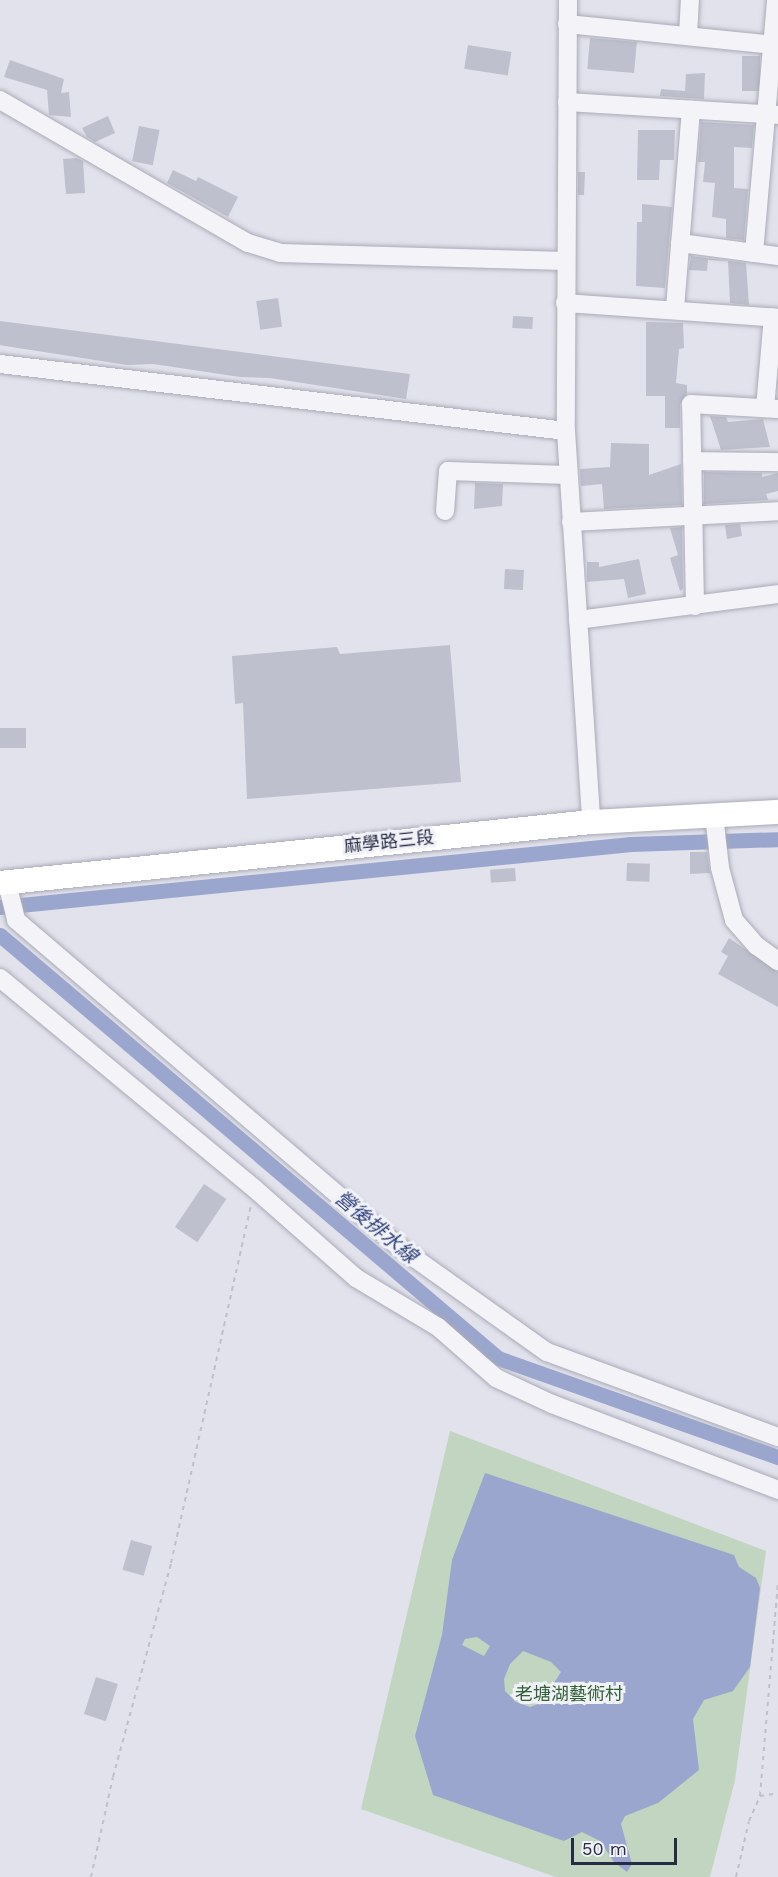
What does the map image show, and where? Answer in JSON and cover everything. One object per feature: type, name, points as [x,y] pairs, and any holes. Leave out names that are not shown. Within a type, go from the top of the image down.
[{"type":"main road","name":"麻學路三段","points":[[4,883],[591,822],[778,812]]},
{"type":"street","points":[[568,0],[565,261],[567,475],[591,822]]},
{"type":"street","points":[[688,36],[690,0]]},
{"type":"street","points":[[754,253],[772,114],[776,0]]},
{"type":"street","points":[[567,24],[688,36],[775,33]]},
{"type":"street","points":[[0,100],[248,243],[280,254],[565,261]]},
{"type":"street","points":[[567,102],[772,114]]},
{"type":"street","points":[[675,308],[691,110]]},
{"type":"street","points":[[680,243],[778,256]]},
{"type":"street","points":[[565,303],[675,308],[776,317],[771,409],[691,404],[695,606]]},
{"type":"street","points":[[0,364],[566,431]]},
{"type":"street","points":[[692,461],[778,462]]},
{"type":"street","points":[[445,511],[448,471],[567,475]]},
{"type":"street","points":[[571,522],[778,512]]},
{"type":"street","points":[[578,620],[778,594]]},
{"type":"street","points":[[714,815],[720,868],[734,920],[757,946],[778,962]]},
{"type":"street","points":[[4,883],[16,920],[399,1247],[547,1352],[778,1437]]},
{"type":"street","points":[[0,978],[255,1189],[356,1278],[438,1327],[496,1378],[552,1404],[778,1490]]},
{"type":"path","points":[[91,1877],[113,1776],[171,1563],[255,1189]]},
{"type":"path","points":[[736,1877],[749,1821],[760,1796],[778,1582]]},
{"type":"path","points":[[760,1796],[778,1793]]},
{"type":"green space","name":"老塘湖藝術村","points":[[450,1431],[766,1551],[735,1780],[710,1877],[556,1877],[361,1809]]},
{"type":"water","name":"老塘湖藝術村","points":[[485,1473],[734,1555],[739,1567],[756,1578],[760,1588],[750,1667],[733,1691],[704,1700],[693,1719],[699,1770],[658,1803],[625,1816],[621,1824],[632,1864],[627,1872],[614,1862],[600,1841],[582,1832],[564,1841],[433,1795],[415,1736],[442,1635],[452,1560]],"holes":[[[477,1637],[490,1646],[484,1656],[462,1645],[465,1639]],[[523,1651],[551,1662],[561,1672],[541,1703],[530,1707],[516,1702],[505,1691],[504,1679],[510,1664]]]},
{"type":"building","points":[[590,38],[637,42],[634,73],[587,69]]},
{"type":"building","points":[[468,45],[511,52],[508,76],[464,69]]},
{"type":"building","points":[[742,56],[760,56],[760,91],[742,91]]},
{"type":"building","points":[[10,60],[64,79],[61,93],[69,92],[71,117],[49,115],[47,90],[4,77]]},
{"type":"building","points":[[705,73],[704,99],[660,96],[661,89],[685,91],[686,74]]},
{"type":"building","points":[[108,116],[115,133],[95,142],[87,137],[82,128]]},
{"type":"building","points":[[701,122],[754,125],[752,148],[734,147],[734,188],[748,189],[744,240],[726,238],[726,219],[712,217],[715,183],[703,182],[705,162],[698,162]]},
{"type":"building","points":[[139,126],[160,130],[153,165],[132,161]]},
{"type":"building","points":[[638,130],[675,130],[674,160],[660,160],[659,180],[637,180]]},
{"type":"building","points":[[77,158],[83,161],[85,193],[66,194],[63,159]]},
{"type":"building","points":[[173,170],[196,181],[198,177],[238,197],[228,217],[167,183]]},
{"type":"building","points":[[578,172],[585,172],[584,195],[578,195]]},
{"type":"building","points":[[642,204],[672,207],[665,288],[636,286],[637,222],[642,222]]},
{"type":"building","points":[[691,256],[746,263],[749,305],[730,303],[728,261],[708,260],[707,271],[689,270]]},
{"type":"building","points":[[278,298],[282,327],[260,330],[256,301]]},
{"type":"building","points":[[513,316],[533,317],[532,329],[512,328]]},
{"type":"building","points":[[0,321],[410,374],[406,399],[270,378],[240,377],[153,364],[127,365],[5,346],[0,345]]},
{"type":"building","points":[[646,322],[683,323],[684,348],[679,349],[676,383],[687,385],[687,394],[680,404],[680,428],[665,428],[665,396],[646,396]]},
{"type":"building","points":[[710,416],[726,417],[728,422],[763,419],[770,447],[721,450]]},
{"type":"building","points":[[611,443],[649,444],[649,475],[681,464],[682,505],[604,509],[602,484],[581,486],[580,469],[610,467]]},
{"type":"building","points":[[704,472],[762,473],[762,477],[778,473],[778,491],[766,494],[768,500],[704,504]]},
{"type":"building","points":[[475,483],[503,484],[502,506],[474,509]]},
{"type":"building","points":[[740,524],[742,536],[727,539],[725,525]]},
{"type":"building","points":[[682,527],[683,589],[680,591],[670,558],[678,555],[670,528]]},
{"type":"building","points":[[639,559],[646,594],[628,598],[624,579],[587,582],[587,562],[599,562],[599,567]]},
{"type":"building","points":[[505,569],[524,570],[523,590],[504,589]]},
{"type":"building","points":[[450,645],[461,782],[247,799],[243,703],[235,704],[232,656],[337,647],[340,654]]},
{"type":"building","points":[[0,728],[26,728],[26,748],[0,748]]},
{"type":"building","points":[[690,852],[707,852],[710,873],[690,874]]},
{"type":"building","points":[[627,863],[650,864],[649,882],[626,881]]},
{"type":"building","points":[[515,868],[516,881],[491,883],[490,870]]},
{"type":"building","points":[[729,938],[778,972],[778,1007],[718,974],[728,956],[721,952]]},
{"type":"building","points":[[204,1184],[226,1199],[197,1242],[175,1227]]},
{"type":"building","points":[[131,1540],[152,1546],[144,1576],[122,1570]]},
{"type":"building","points":[[96,1677],[118,1684],[106,1721],[84,1714]]},
{"type":"waterway","points":[[0,907],[631,844],[778,839]]},
{"type":"waterway","name":"營後排水線","points":[[0,935],[498,1358],[778,1457]]}]
